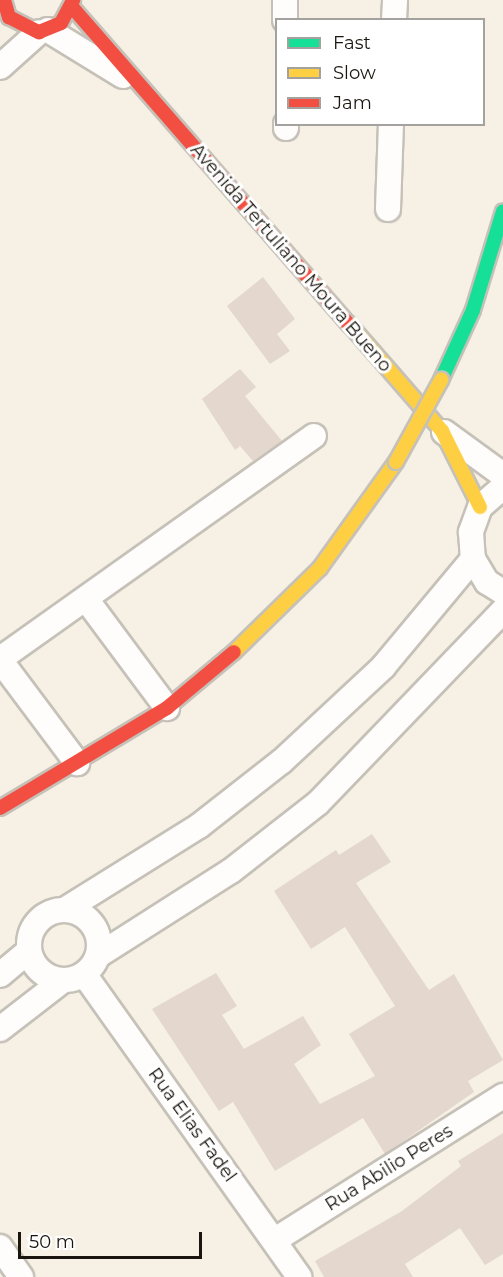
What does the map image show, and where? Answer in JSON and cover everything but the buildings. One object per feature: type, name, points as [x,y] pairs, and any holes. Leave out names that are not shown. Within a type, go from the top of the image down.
[{"type":"main road","points":[[4,0],[29,30],[72,4]]},
{"type":"main road","name":"Avenida Tertuliano Moura Bueno","points":[[72,4],[140,87],[442,431],[480,507]]},
{"type":"main road","points":[[0,808],[167,708],[249,640],[320,568],[396,462],[441,380],[473,310],[503,211]]},
{"type":"street","points":[[285,0],[285,18]]},
{"type":"street","points":[[394,18],[395,0]]},
{"type":"street","points":[[0,67],[29,30]]},
{"type":"street","name":"Avenida Tertuliano Moura Bueno","points":[[29,30],[140,87]]},
{"type":"street","points":[[388,209],[391,126]]},
{"type":"street","name":"Avenida Tertuliano Moura Bueno","points":[[442,431],[503,475]]},
{"type":"street","points":[[77,763],[0,659],[314,436]]},
{"type":"street","points":[[503,487],[480,507],[471,532],[473,559],[487,582],[503,592]]},
{"type":"street","points":[[0,975],[29,951],[37,921],[66,909],[199,826],[282,761],[383,667],[473,559]]},
{"type":"street","points":[[86,599],[167,708]]},
{"type":"street","points":[[0,1029],[73,978],[99,955],[231,871],[318,802],[503,611]]},
{"type":"street","points":[[66,909],[94,924],[99,955]]},
{"type":"street","points":[[29,951],[47,977],[73,978]]},
{"type":"street","name":"Rua Elias Fadel","points":[[73,978],[275,1240],[299,1277]]},
{"type":"street","name":"Rua Abilio Peres","points":[[275,1240],[503,1096]]},
{"type":"street","points":[[0,1247],[21,1277]]},
{"type":"traffic: fast","points":[[441,380],[473,310],[503,211]]},
{"type":"traffic: slow","points":[[349,324],[442,431],[480,507]]},
{"type":"traffic: slow","points":[[396,462],[441,380]]},
{"type":"traffic: slow","points":[[234,652],[320,568],[396,462]]},
{"type":"traffic: jam","points":[[4,0],[9,17],[39,32],[61,23],[73,0]]},
{"type":"traffic: jam","points":[[72,7],[349,324]]},
{"type":"traffic: jam","points":[[0,808],[167,708],[234,652]]}]
